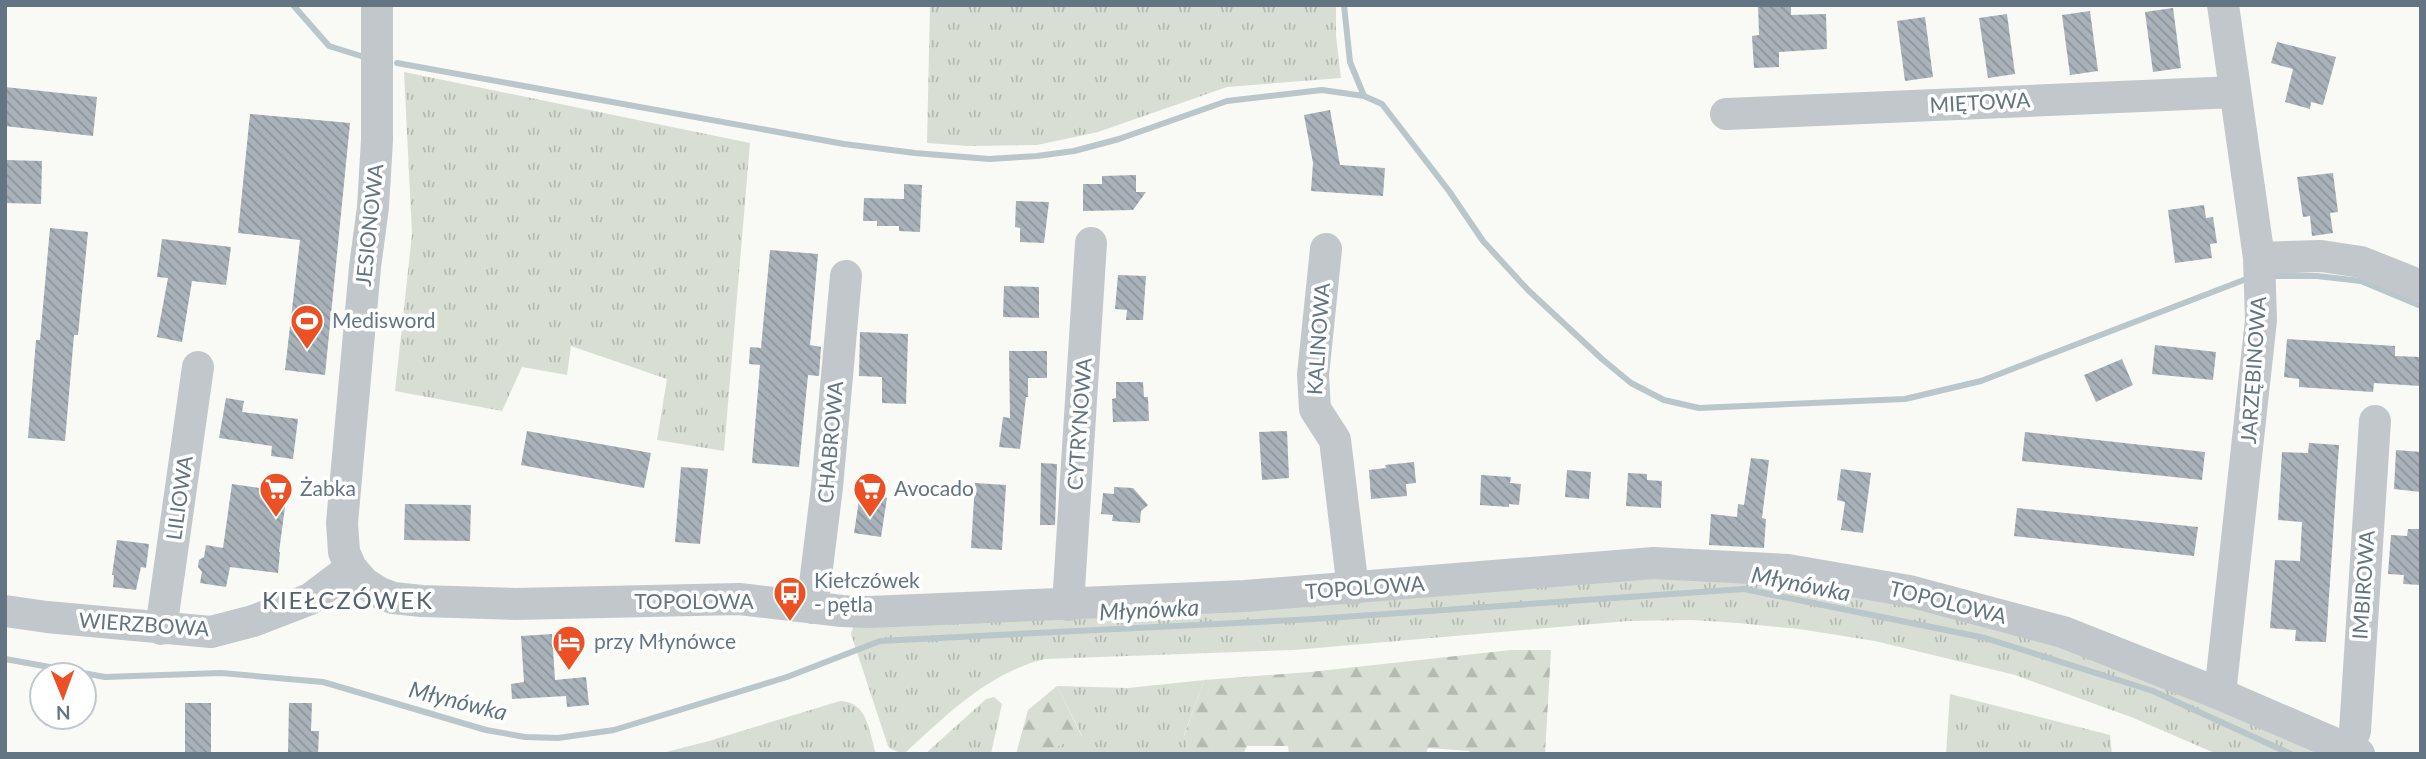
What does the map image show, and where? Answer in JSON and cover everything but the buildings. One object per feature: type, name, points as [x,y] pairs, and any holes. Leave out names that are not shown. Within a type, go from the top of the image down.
[{"type":"street","name":"JESIONOWA","points":[[351,568],[344,552],[342,523],[365,267],[373,207],[377,140],[377,5]]},
{"type":"street","name":"JARZĘBINOWA","points":[[2220,694],[2261,320],[2259,258],[2223,5]]},
{"type":"street","name":"MIĘTOWA","points":[[1726,114],[2235,92]]},
{"type":"street","name":"CYTRYNOWA","points":[[1068,605],[1091,243]]},
{"type":"street","name":"KALINOWA","points":[[1326,249],[1313,375],[1315,409],[1335,440],[1353,589]]},
{"type":"street","points":[[2259,258],[2321,256],[2361,262],[2421,286]]},
{"type":"street","name":"CHABROWA","points":[[812,608],[827,487],[846,276]]},
{"type":"street","name":"LILIOWA","points":[[161,629],[198,367]]},
{"type":"street","name":"IMBIROWA","points":[[2354,751],[2375,421]]},
{"type":"street","name":"TOPOLOWA","points":[[351,568],[364,583],[380,593],[422,601],[580,604],[714,598],[869,612],[1068,605],[1353,589],[1654,564],[1788,569],[1909,591],[2063,632],[2354,751]]},
{"type":"street","name":"WIERZBOWA","points":[[5,611],[211,632],[253,621],[310,599],[351,568]]},
{"type":"green space","points":[[930,5],[1336,5],[1336,36],[1341,78],[1227,87],[1098,132],[1037,145],[968,146],[927,143]]},
{"type":"green space","points":[[404,72],[750,143],[724,451],[657,440],[667,379],[571,346],[567,375],[522,367],[502,411],[395,391],[412,234]]},
{"type":"green space","points":[[1617,577],[1792,580],[1913,606],[2035,638],[2141,676],[2329,754],[2217,754],[2131,717],[2015,675],[1875,641],[1799,629],[1692,620],[1628,621],[1294,650],[1045,659],[1005,674],[970,696],[906,752],[900,753],[889,748],[851,634],[854,624]]},
{"type":"green space","points":[[1511,650],[1551,650],[1545,754],[1470,754],[1469,751],[1428,748],[1426,754],[1289,754],[1288,746],[1247,746],[1243,754],[1189,754],[1184,736],[1204,680],[1310,672]]},
{"type":"green space","points":[[1204,680],[1184,735],[1189,754],[1045,754],[1045,751],[1082,736],[1057,686],[1128,688]]},
{"type":"green space","points":[[1057,686],[1082,737],[1045,751],[1045,754],[1016,754],[1028,710]]},
{"type":"green space","points":[[1950,694],[2110,735],[2112,754],[1946,754]]},
{"type":"green space","points":[[994,697],[1002,704],[991,754],[925,754],[986,699]]},
{"type":"green space","points":[[840,701],[856,706],[862,712],[876,754],[658,754],[709,741]]},
{"type":"waterway","points":[[293,5],[329,46],[364,57]]},
{"type":"waterway","points":[[1344,5],[1350,62],[1364,96]]},
{"type":"waterway","points":[[397,63],[844,144],[989,159],[1074,151],[1119,139],[1227,101],[1322,90],[1364,96],[1382,104],[1449,191],[1483,241],[1528,290],[1602,359],[1631,383],[1664,400],[1699,408],[1905,399],[1981,381],[2249,278]]},
{"type":"waterway","points":[[2270,276],[2317,276],[2361,281],[2421,306]]},
{"type":"waterway","name":"Młynówka","points":[[5,659],[105,677],[221,673],[323,682],[486,730],[525,737],[558,738],[614,730],[787,677],[880,641],[1314,619],[1744,589],[1985,638],[2153,691],[2291,754]]},
{"type":"place","name":"Medisword","points":[[307,351]]},
{"type":"place","name":"Żabka","points":[[276,519]]},
{"type":"place","name":"Avocado","points":[[870,519]]},
{"type":"place","name":"Kiełczówek - pętla","points":[[790,623]]},
{"type":"place","name":"przy Młynówce","points":[[569,672]]},
{"type":"district","name":"KIEŁCZÓWEK","points":[[348,601]]}]
